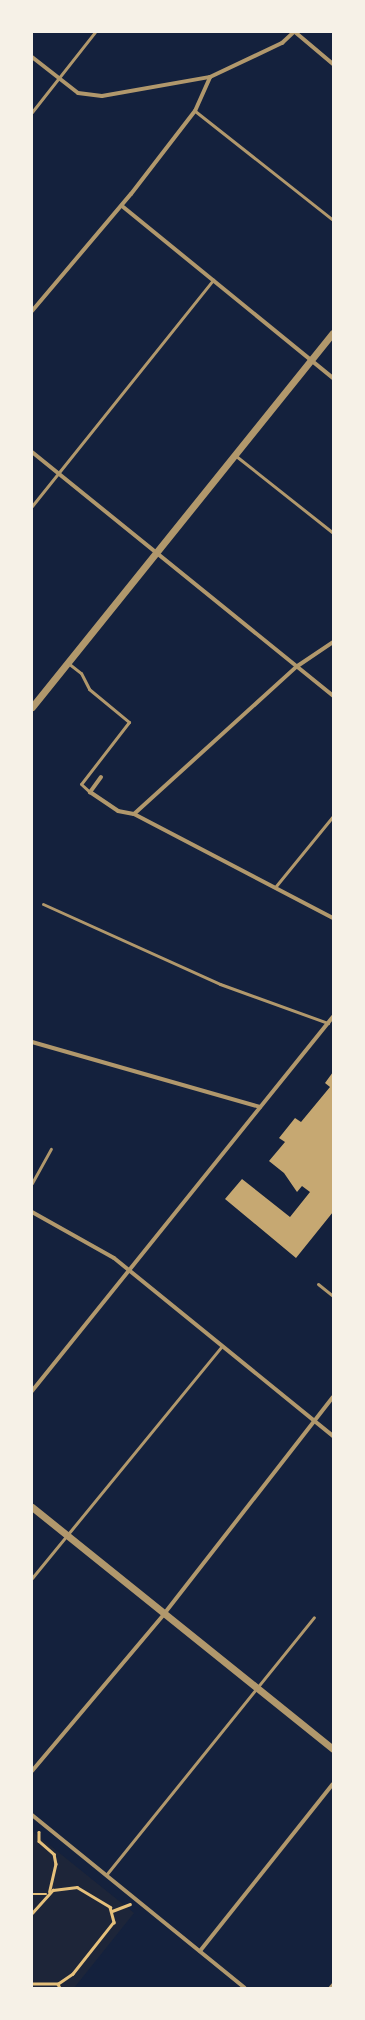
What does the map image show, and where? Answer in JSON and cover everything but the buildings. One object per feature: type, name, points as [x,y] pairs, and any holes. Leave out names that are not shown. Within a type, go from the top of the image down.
[{"type":"street","points":[[32,57],[85,96],[210,77],[282,43],[295,32],[333,64]]},
{"type":"street","points":[[32,311],[122,206],[195,111],[210,77]]},
{"type":"street","points":[[122,206],[333,378]]},
{"type":"street","points":[[32,707],[156,552],[236,456],[333,333]]},
{"type":"street","points":[[32,452],[333,696]]},
{"type":"street","points":[[134,814],[296,667],[333,642]]},
{"type":"street","points":[[101,777],[90,792],[118,811],[134,814],[276,886],[333,918]]},
{"type":"street","points":[[32,1391],[333,1016]]},
{"type":"street","points":[[32,1042],[260,1107]]},
{"type":"street","points":[[32,1212],[91,1244],[129,1272],[333,1436]]},
{"type":"street","points":[[32,1771],[164,1614],[333,1397]]},
{"type":"street","points":[[32,1506],[333,1749]]},
{"type":"street","points":[[200,1951],[333,1784]]},
{"type":"street","points":[[32,1815],[245,1988]]},
{"type":"lane","points":[[32,112],[95,32]]},
{"type":"lane","points":[[195,111],[333,220]]},
{"type":"lane","points":[[32,506],[213,280]]},
{"type":"lane","points":[[236,456],[333,533]]},
{"type":"lane","points":[[68,663],[81,673],[89,689],[129,722],[81,784],[90,792]]},
{"type":"lane","points":[[276,886],[333,816]]},
{"type":"lane","points":[[43,904],[220,984],[328,1023]]},
{"type":"lane","points":[[32,1183],[52,1148]]},
{"type":"lane","points":[[318,1284],[333,1296]]},
{"type":"lane","points":[[32,1578],[222,1346]]},
{"type":"lane","points":[[106,1875],[314,1617]]},
{"type":"lane","points":[[329,1988],[333,1983]]},
{"type":"path","points":[[32,1913],[54,1885],[56,1864],[54,1854],[38,1841],[41,1822]]},
{"type":"path","points":[[32,1894],[47,1894],[61,1887],[77,1887],[112,1911],[114,1922],[81,1960],[73,1974],[58,1984],[32,1984]]},
{"type":"path","points":[[112,1911],[137,1900]]},
{"type":"path","points":[[58,1984],[60,1988]]},
{"type":"shaded area","points":[[32,1831],[134,1913],[74,1988],[32,1988]]}]
